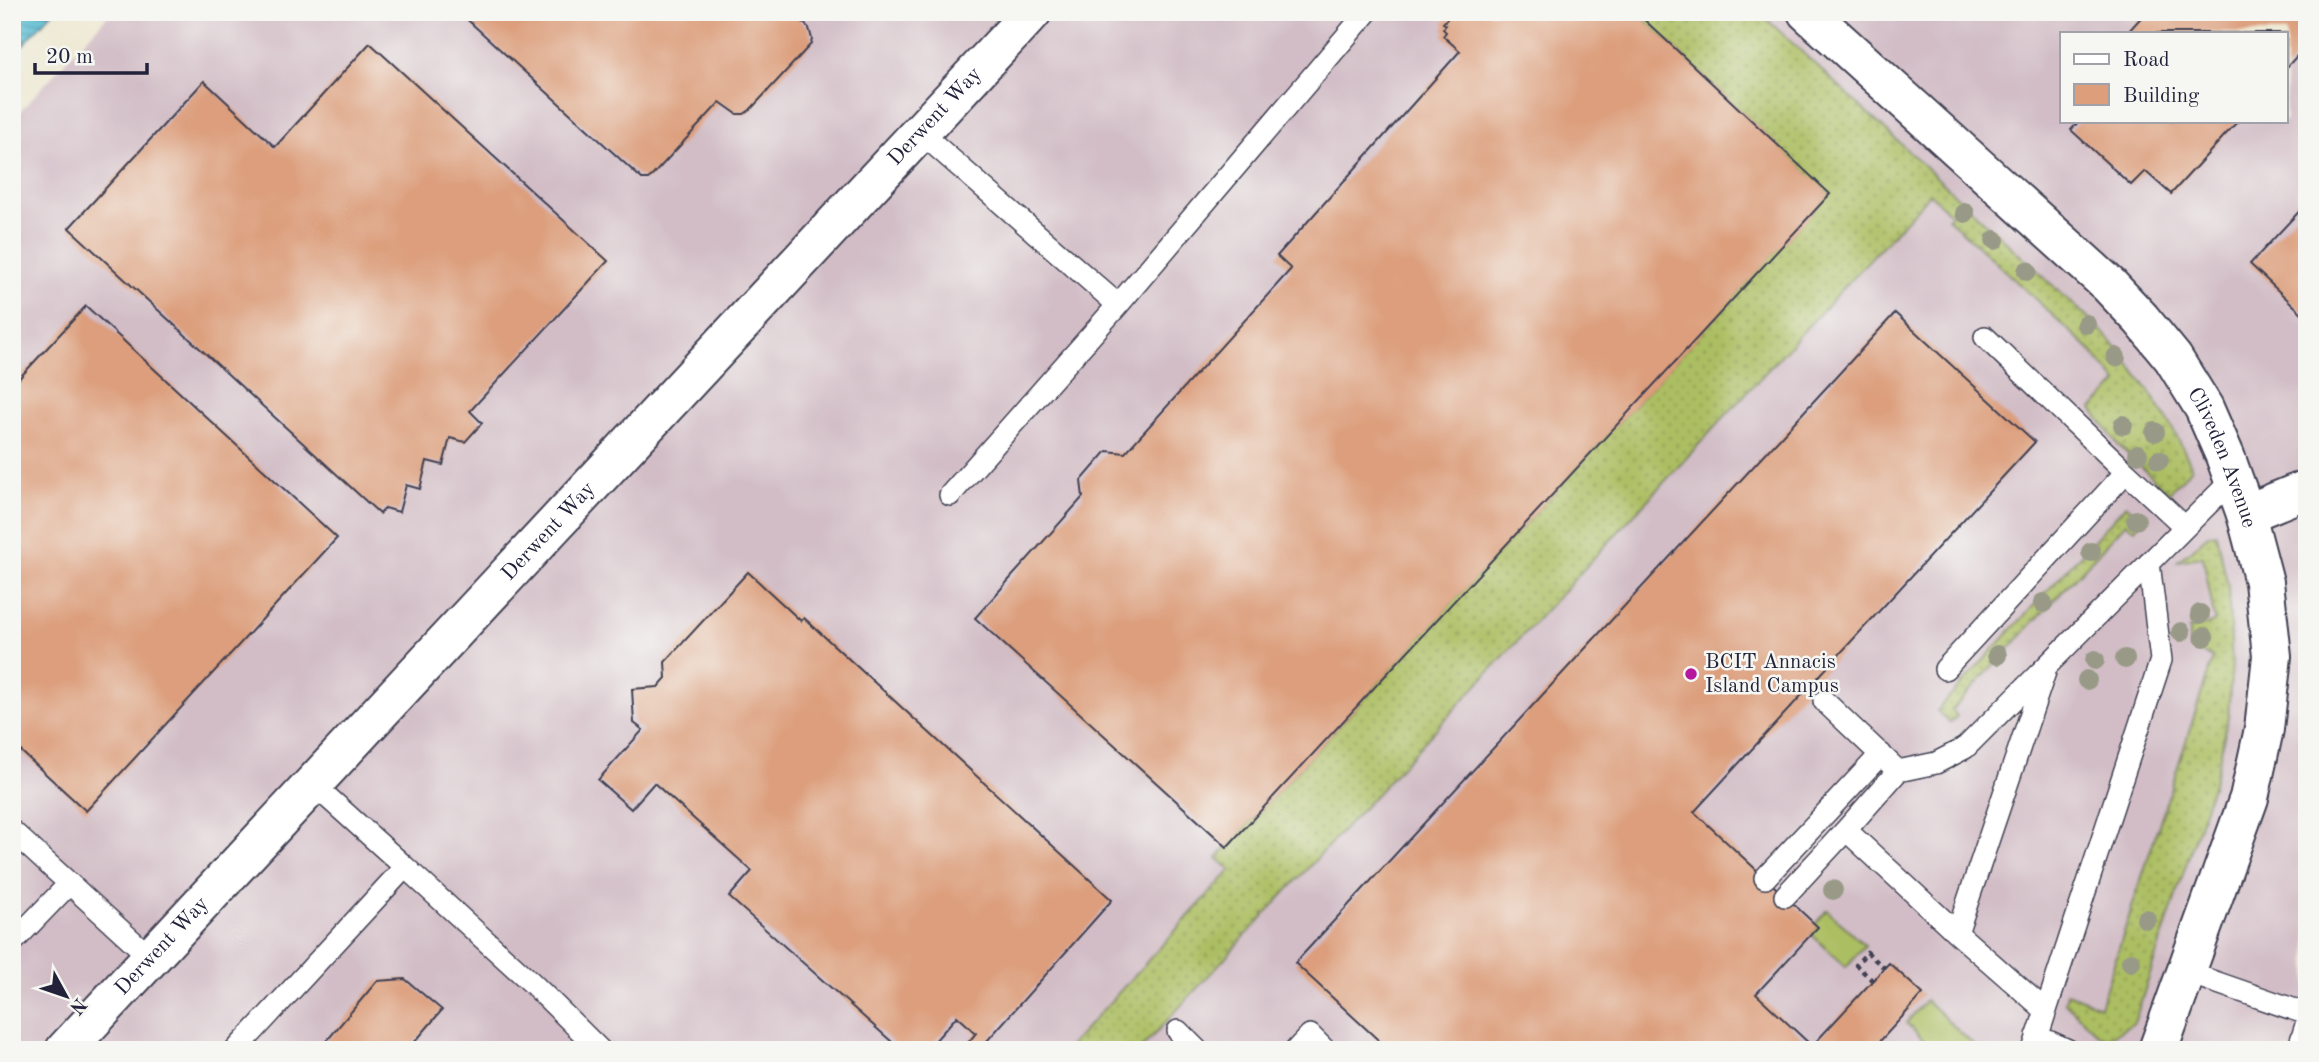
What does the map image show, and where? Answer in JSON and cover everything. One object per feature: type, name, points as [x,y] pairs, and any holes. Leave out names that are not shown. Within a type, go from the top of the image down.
[{"type":"street","name":"Derwent Way","points":[[65,1050],[1032,12]]},
{"type":"street","name":"Cliveden Avenue","points":[[1807,12],[2109,285],[2141,318],[2173,358],[2204,408],[2246,514],[2264,582],[2272,656],[2264,729],[2249,798],[2158,1050]]},
{"type":"street","points":[[2246,514],[2307,489]]},
{"type":"lane","points":[[950,495],[1118,305],[1367,12]]},
{"type":"lane","points":[[920,132],[1118,305]]},
{"type":"lane","points":[[1985,337],[2185,527]]},
{"type":"lane","points":[[1945,669],[2126,472]]},
{"type":"lane","points":[[1785,896],[1898,771],[1936,763],[1965,748],[2233,479]]},
{"type":"lane","points":[[2068,1050],[2035,1043],[2161,660],[2149,563]]},
{"type":"lane","points":[[1957,933],[2046,666]]},
{"type":"lane","points":[[1824,701],[1898,771]]},
{"type":"lane","points":[[1765,878],[1881,754]]},
{"type":"lane","points":[[313,784],[532,983],[600,1050]]},
{"type":"lane","points":[[1846,830],[2045,1010]]},
{"type":"lane","points":[[12,831],[151,958]]},
{"type":"lane","points":[[236,1050],[405,867]]},
{"type":"lane","points":[[12,943],[69,884]]},
{"type":"lane","points":[[2186,972],[2307,1014]]},
{"type":"lane","points":[[2298,1050],[2307,1022]]},
{"type":"lane","points":[[1178,1031],[1197,1050]]},
{"type":"lane","points":[[1296,1050],[1310,1035],[1325,1050]]},
{"type":"path","points":[[1873,981],[1856,965],[1867,952],[1882,967],[1887,961]]},
{"type":"shaded area","points":[[111,12],[2307,12],[2307,1050],[12,1050],[12,120]]},
{"type":"green space","points":[[1636,12],[1759,12],[2106,335],[2154,398],[2192,468],[2169,493],[2117,444],[2092,409],[2118,383],[2090,350],[1948,218],[1951,214],[1930,194],[1140,1050],[1066,1050],[1231,870],[1217,858],[1829,194]]},
{"type":"green space","points":[[2126,505],[2142,520],[2135,529],[2126,523],[1952,710],[1957,716],[1950,723],[1937,711]]},
{"type":"green space","points":[[2216,533],[2228,586],[2232,663],[2228,717],[2217,771],[2134,1023],[2109,1037],[2100,1036],[2065,1003],[2067,993],[2100,1006],[2213,658],[2189,647],[2189,629],[2215,622],[2203,557],[2178,561],[2208,535]]},
{"type":"green space","points":[[1827,910],[1865,945],[1846,967],[1811,934],[1818,927],[1815,924]]},
{"type":"green space","points":[[1926,1000],[1979,1050],[1934,1050],[1906,1023]]},
{"type":"water","points":[[12,12],[53,12],[12,57]]},
{"type":"building","points":[[459,12],[805,12],[799,19],[809,28],[812,39],[811,44],[750,110],[737,114],[720,102],[652,176],[642,179]]},
{"type":"building","points":[[1453,12],[1636,12],[1830,194],[1227,847],[975,618],[1083,497],[1081,481],[1107,451],[1125,453],[1291,269],[1277,256],[1460,51],[1443,36],[1446,25],[1443,23]]},
{"type":"building","points":[[2146,12],[2307,12],[2307,45],[2288,66],[2288,32],[2128,32]]},
{"type":"building","points":[[370,43],[608,261],[470,411],[482,423],[465,442],[450,438],[443,465],[427,461],[420,489],[406,485],[399,512],[385,508],[380,514],[69,228],[204,81],[275,147]]},
{"type":"building","points":[[2078,122],[2237,122],[2171,194],[2145,171],[2131,185],[2071,130]]},
{"type":"building","points":[[2307,203],[2307,318],[2250,264]]},
{"type":"building","points":[[86,306],[337,538],[86,811],[12,743],[12,386]]},
{"type":"building","name":"BCIT Annacis Island Campus","points":[[1895,313],[2035,442],[1694,812],[1818,927],[1756,994],[1812,1046],[1889,963],[1923,994],[1872,1050],[1389,1050],[1295,963]]},
{"type":"building","points":[[748,572],[801,621],[804,618],[1112,900],[979,1050],[962,1050],[976,1033],[957,1016],[927,1050],[901,1050],[729,897],[752,871],[654,783],[631,809],[598,780],[643,730],[634,723],[632,689],[658,687],[666,678],[665,662]]},
{"type":"building","points":[[405,979],[442,1010],[408,1050],[319,1050],[377,981]]},
{"type":"place","name":"BCIT Annacis Island Campus","points":[[1691,674]]}]
